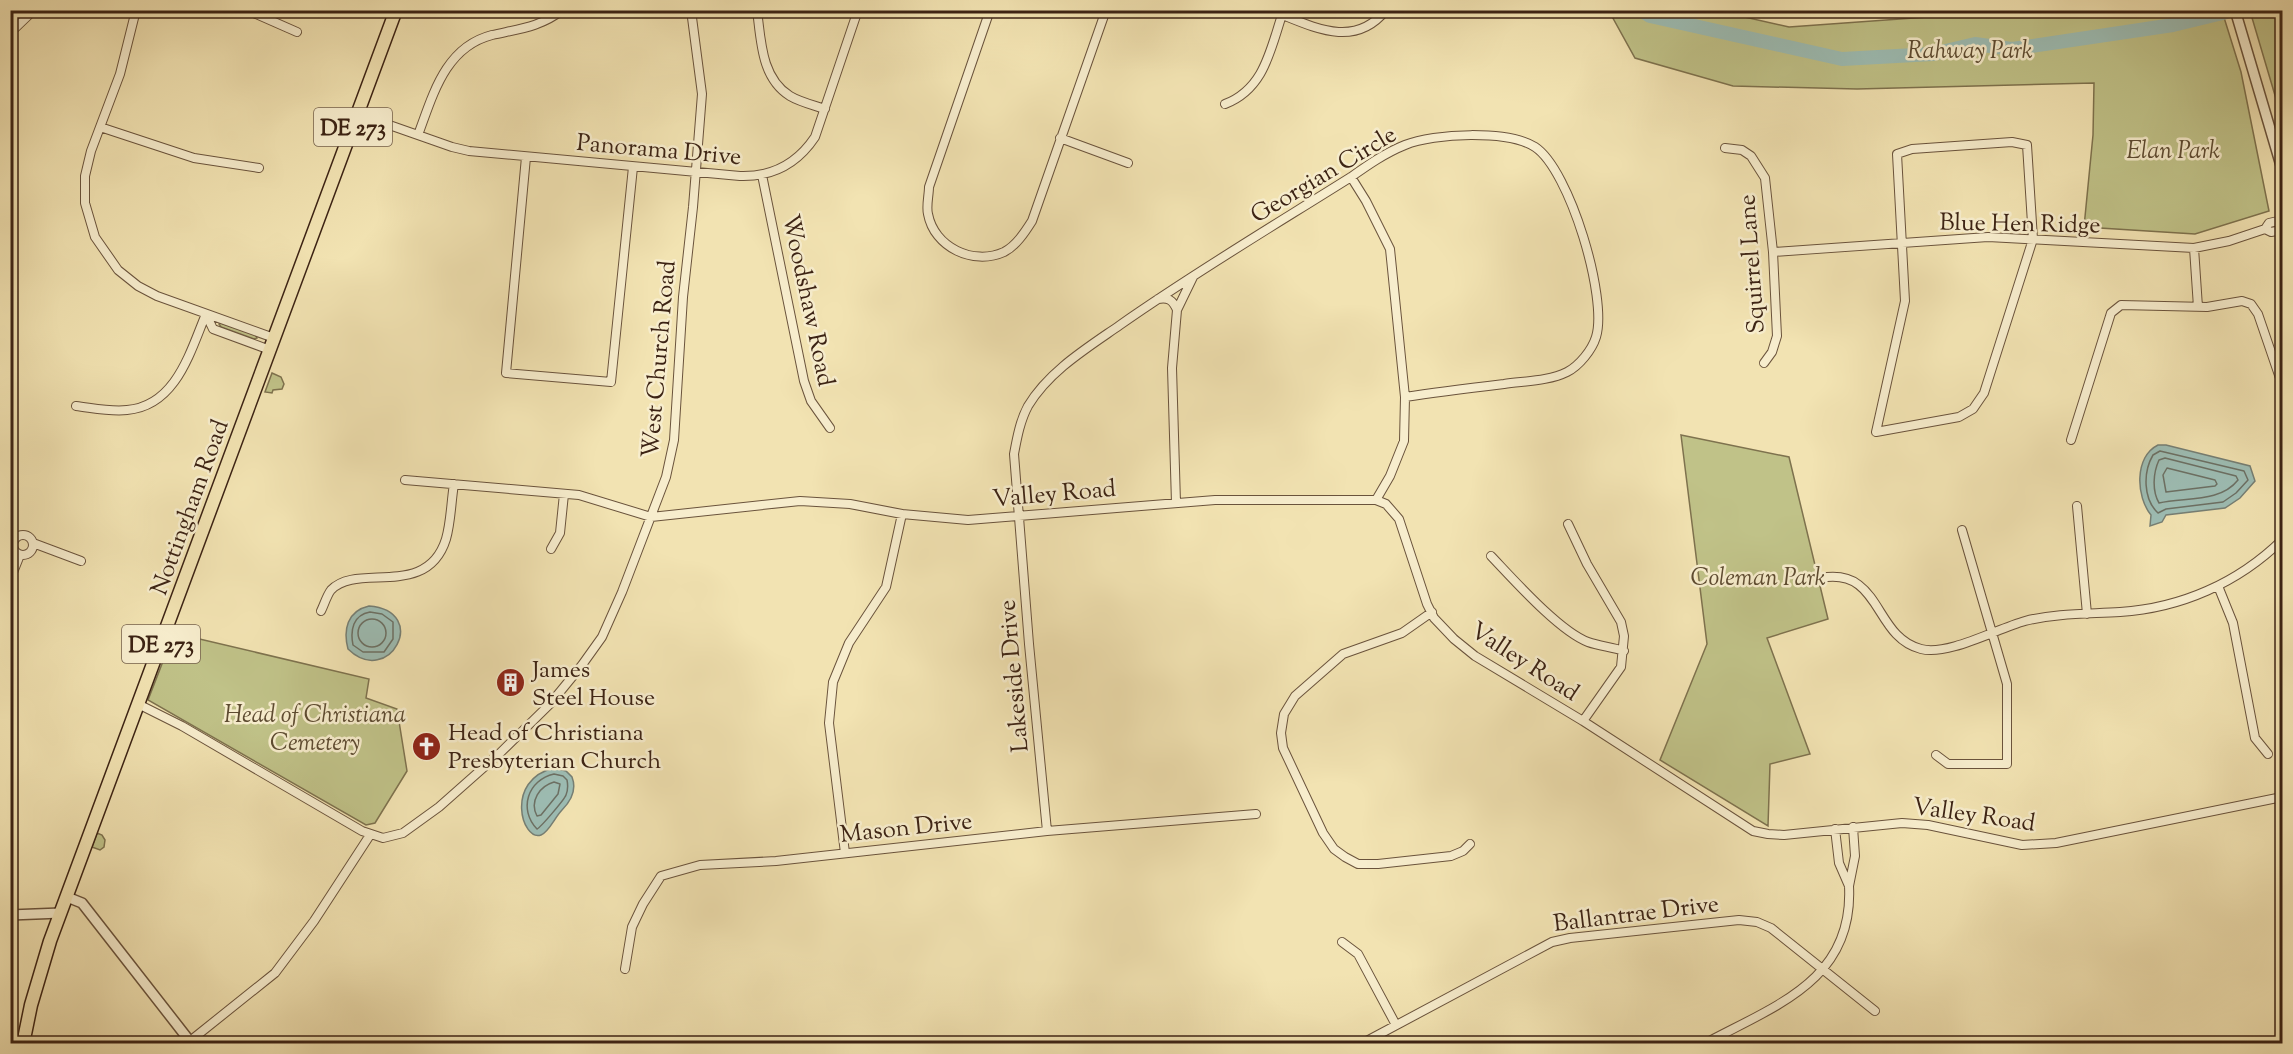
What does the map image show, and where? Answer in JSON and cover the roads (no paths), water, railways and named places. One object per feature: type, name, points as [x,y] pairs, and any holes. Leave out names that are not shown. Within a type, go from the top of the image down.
[{"type":"main road","name":"Nottingham Road","points":[[23,1044],[43,963],[61,913],[396,10]]},
{"type":"street","points":[[10,33],[34,10]]},
{"type":"street","points":[[136,10],[125,59],[87,163],[84,189],[87,214],[102,249],[118,270],[138,286],[157,296],[274,338]]},
{"type":"street","points":[[247,10],[297,32]]},
{"type":"street","points":[[418,135],[442,74],[462,51],[474,42],[490,36],[525,29],[545,22],[562,10]]},
{"type":"street","name":"West Church Road","points":[[370,835],[388,838],[409,830],[500,753],[550,704],[590,654],[607,627],[651,517],[669,468],[674,441],[683,297],[696,172],[702,87],[691,10]]},
{"type":"street","points":[[757,10],[763,54],[772,78],[789,95],[825,109]]},
{"type":"street","name":"Panorama Drive","points":[[358,114],[460,150],[740,176],[762,175],[783,167],[803,152],[815,137],[858,10]]},
{"type":"street","points":[[990,10],[929,187],[927,214],[942,242],[953,250],[985,256],[1005,252],[1022,237],[1032,221],[1106,10]]},
{"type":"street","points":[[1270,10],[1332,32],[1347,33],[1371,25],[1386,10]]},
{"type":"street","points":[[1225,104],[1239,99],[1254,85],[1265,65],[1282,15]]},
{"type":"street","points":[[2237,15],[2283,169]]},
{"type":"street","points":[[100,127],[194,158],[259,168]]},
{"type":"street","name":"Georgian Circle","points":[[1019,517],[1014,454],[1020,426],[1028,406],[1058,371],[1156,299],[1378,158],[1407,144],[1431,138],[1471,136],[1508,137],[1536,147],[1556,171],[1573,206],[1599,303],[1596,338],[1584,357],[1568,372],[1537,380],[1405,397]]},
{"type":"street","points":[[1060,138],[1128,163]]},
{"type":"street","points":[[2012,142],[2027,145],[2033,239],[1989,381],[1979,403],[1959,417],[1876,432],[1905,310],[1897,154],[1903,151],[2012,142]]},
{"type":"street","name":"Squirrel Lane","points":[[1725,148],[1742,150],[1751,156],[1765,178],[1773,252],[1777,336],[1772,352],[1764,363]]},
{"type":"street","points":[[526,157],[506,373],[611,382],[633,167]]},
{"type":"street","name":"Woodshaw Road","points":[[762,175],[804,381],[811,401],[830,428]]},
{"type":"street","points":[[1351,177],[1390,249],[1405,397],[1404,441],[1390,476],[1376,500]]},
{"type":"street","name":"Blue Hen Ridge","points":[[1773,252],[1973,238],[2194,248],[2217,244],[2265,229],[2269,223],[2283,220]]},
{"type":"street","name":"Blue Hen Ridge","points":[[2265,229],[2271,232],[2283,230]]},
{"type":"street","points":[[2194,248],[2198,307]]},
{"type":"street","points":[[1176,503],[1172,368],[1177,310],[1194,276]]},
{"type":"street","points":[[1156,299],[1170,299],[1177,310]]},
{"type":"street","points":[[2071,440],[2111,313],[2115,308],[2128,304],[2198,307],[2242,301],[2251,304],[2258,314],[2283,384]]},
{"type":"street","points":[[206,314],[213,329],[270,350]]},
{"type":"street","points":[[76,406],[129,410],[154,402],[166,392],[177,377],[206,314]]},
{"type":"street","points":[[405,480],[591,498],[651,517]]},
{"type":"street","points":[[321,611],[331,591],[343,582],[404,576],[429,565],[440,552],[446,539],[454,484]]},
{"type":"street","points":[[551,549],[560,533],[564,494]]},
{"type":"street","name":"Valley Road","points":[[651,517],[800,501],[850,504],[902,514],[968,520],[1254,499],[1376,500],[1386,504],[1398,519],[1420,585],[1432,612],[1443,629],[1475,656],[1583,721],[1753,831],[1784,834],[1915,824],[2003,843],[2038,845],[2283,797]]},
{"type":"street","points":[[2077,506],[2087,614]]},
{"type":"street","points":[[845,853],[829,723],[833,682],[849,643],[886,587],[902,514]]},
{"type":"street","name":"Lakeside Drive","points":[[1019,517],[1047,831]]},
{"type":"street","points":[[1568,524],[1587,564],[1621,622],[1624,636],[1621,667],[1583,721]]},
{"type":"street","points":[[1936,756],[1948,764],[2007,764],[2007,684],[1962,530]]},
{"type":"street","points":[[33,543],[30,553],[20,555],[15,552],[12,543],[16,537],[23,535],[29,537],[33,543],[81,561]]},
{"type":"street","points":[[1821,578],[1832,576],[1859,584],[1874,598],[1896,636],[1913,647],[1933,651],[2037,619],[2136,610],[2188,599],[2218,586],[2254,564],[2283,540]]},
{"type":"street","points":[[10,580],[20,555]]},
{"type":"street","points":[[1491,556],[1519,586],[1570,632],[1587,642],[1624,651]]},
{"type":"street","points":[[2218,586],[2234,623],[2255,738],[2268,754]]},
{"type":"street","points":[[1432,612],[1402,633],[1343,654],[1295,696],[1284,714],[1281,733],[1283,748],[1323,833],[1334,849],[1345,858],[1359,864],[1378,864],[1451,856],[1463,851],[1470,844]]},
{"type":"street","points":[[67,897],[81,903],[191,1042],[275,973],[314,921],[370,835],[183,726],[138,704]]},
{"type":"street","name":"Mason Drive","points":[[625,969],[632,927],[643,904],[661,876],[700,865],[776,861],[1047,831],[1256,814]]},
{"type":"street","points":[[1704,1044],[1795,994],[1811,983],[1823,969],[1836,950],[1844,931],[1849,906],[1849,886],[1855,865],[1853,827]]},
{"type":"street","points":[[1835,829],[1839,863],[1849,886]]},
{"type":"street","points":[[10,915],[61,913]]},
{"type":"street","name":"Ballantrae Drive","points":[[1361,1044],[1544,945],[1570,938],[1729,920],[1748,921],[1771,928],[1875,1011]]},
{"type":"street","points":[[1341,942],[1358,954],[1396,1025]]},
{"type":"water","points":[[2158,445],[2250,466],[2255,481],[2240,498],[2225,508],[2166,515],[2162,522],[2150,526],[2151,515],[2142,498],[2140,478],[2145,458]]},
{"type":"water","points":[[369,606],[388,611],[398,620],[400,632],[397,644],[389,654],[377,660],[363,659],[348,649],[346,635],[348,622],[356,612]]},
{"type":"water","points":[[554,768],[566,771],[572,777],[574,786],[572,795],[547,831],[541,835],[534,835],[524,820],[523,796],[528,785],[538,775]]},
{"type":"waterway","points":[[1640,10],[1650,16],[1842,59],[1933,54],[1975,44],[2012,49],[2173,25],[2235,10]]},
{"type":"place","name":"James Steel House","points":[[511,683]]},
{"type":"place","name":"Head of Christiana Presbyterian Church","points":[[427,746]]},
{"type":"park label","name":"Rahway Park","points":[[1970,50]]},
{"type":"park label","name":"Elan Park","points":[[2173,150]]},
{"type":"park label","name":"Coleman Park","points":[[1758,577]]},
{"type":"park label","name":"Head of Christiana Cemetery","points":[[315,728]]}]
